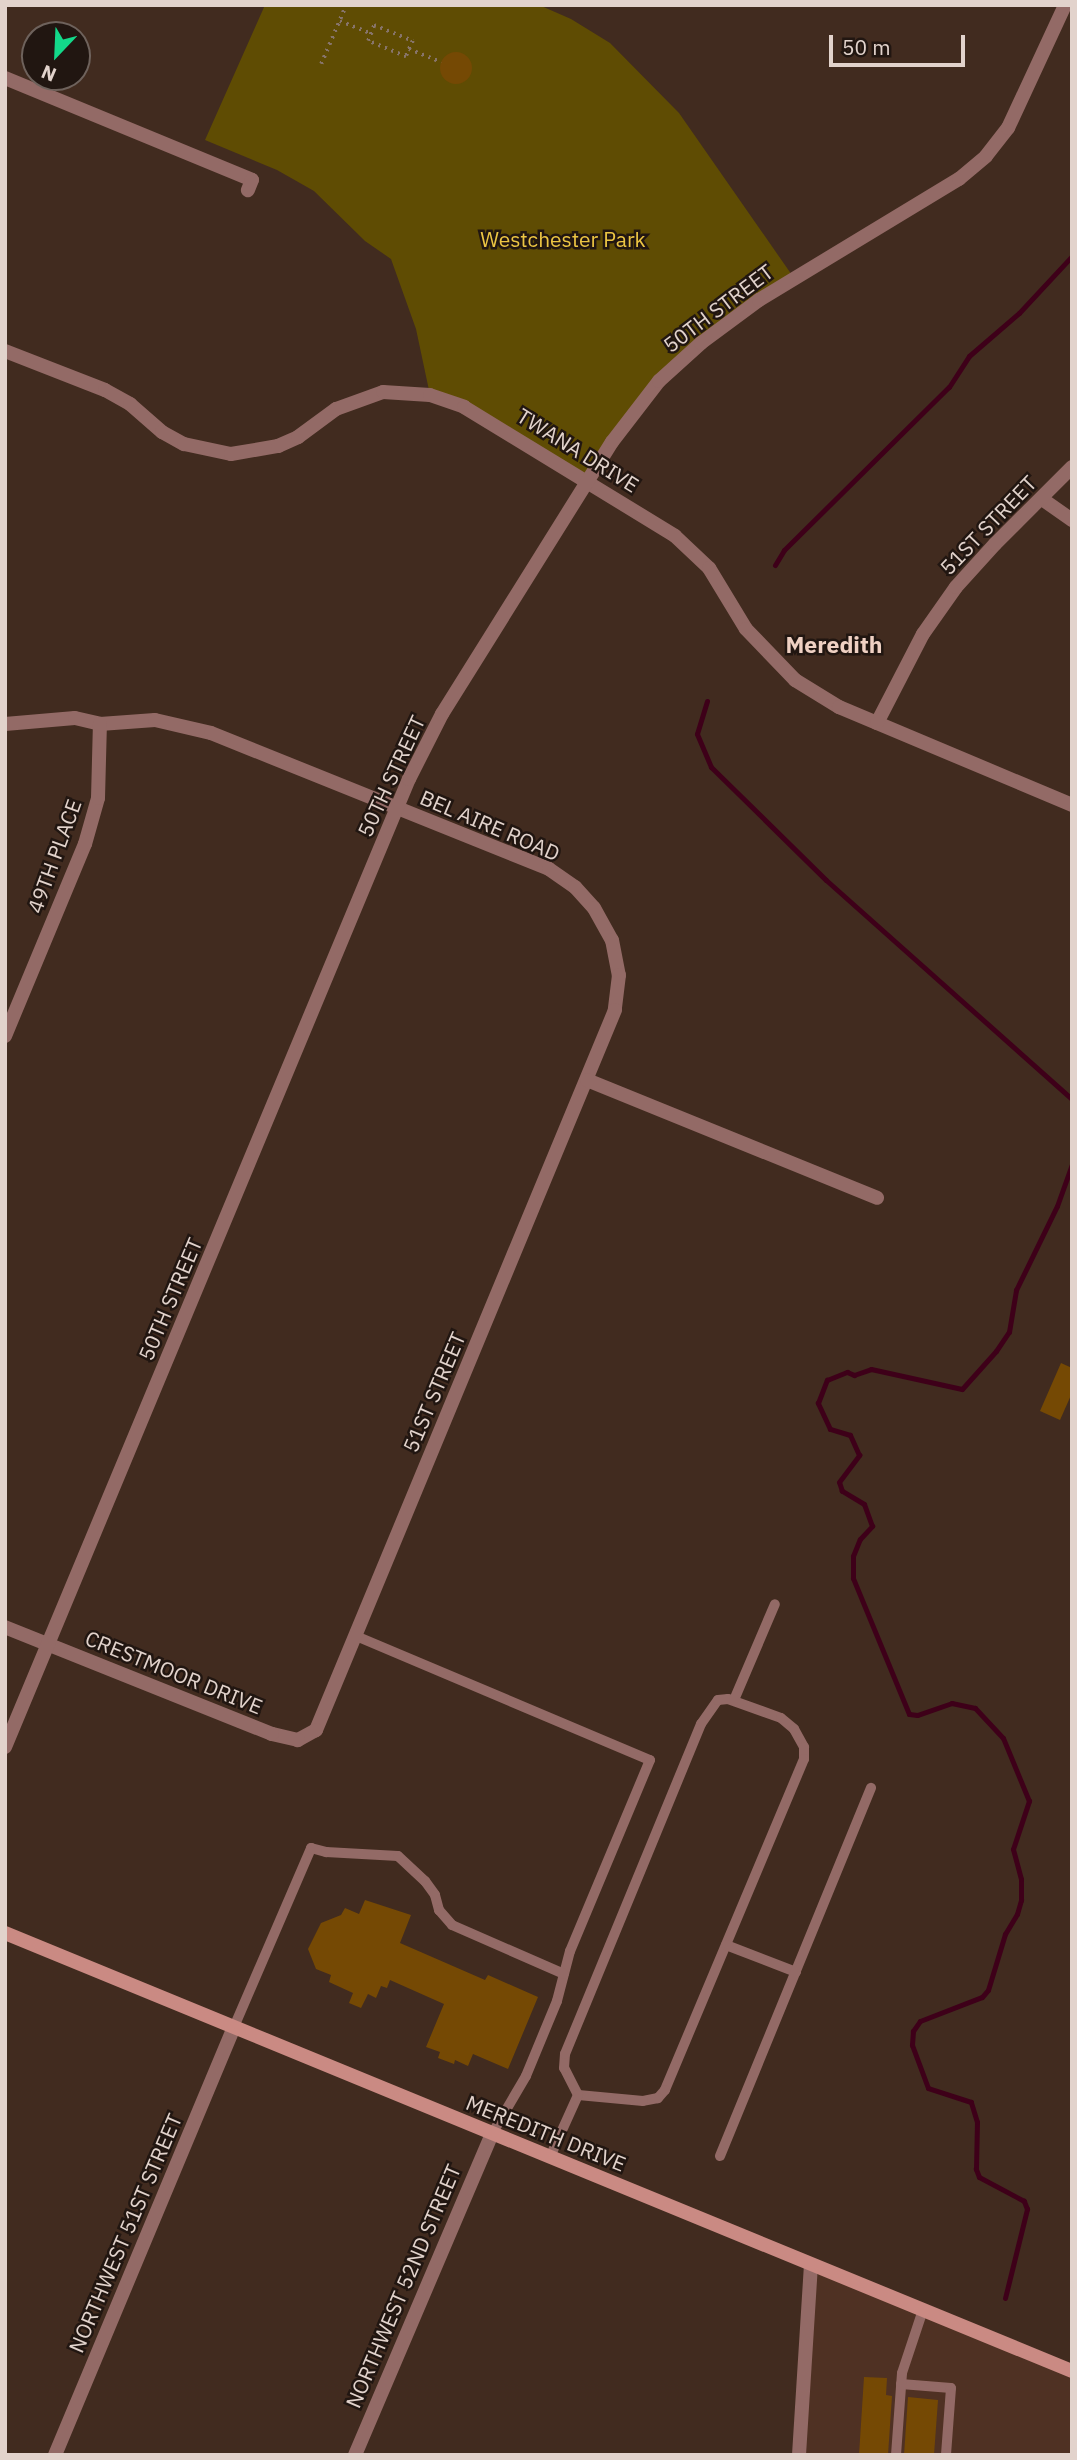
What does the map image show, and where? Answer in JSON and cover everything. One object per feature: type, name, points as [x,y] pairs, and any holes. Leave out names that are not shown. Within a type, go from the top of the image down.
[{"type":"main road","name":"MEREDITH DRIVE","points":[[5,1933],[1072,2371]]},
{"type":"street","name":"50TH STREET","points":[[5,1747],[397,809],[442,714],[588,480],[634,410],[659,381],[701,343],[758,300],[959,179],[986,156],[1007,128],[1065,5]]},
{"type":"street","points":[[5,78],[252,180],[248,190]]},
{"type":"street","name":"TWANA DRIVE","points":[[5,351],[105,390],[130,404],[162,432],[205,451],[231,454],[278,446],[298,437],[336,409],[359,398],[383,392],[408,392],[464,407],[588,480],[675,536],[709,568],[746,629],[795,680],[839,707],[1072,805]]},
{"type":"street","name":"51ST STREET","points":[[877,723],[923,634],[956,587],[1072,467]]},
{"type":"street","points":[[1042,499],[1072,520]]},
{"type":"street","name":"BEL AIRE ROAD","points":[[5,724],[75,719],[100,724],[155,720],[211,733],[549,869],[575,887],[594,908],[612,940],[619,975],[615,1010],[587,1080]]},
{"type":"street","name":"49TH PLACE","points":[[5,1036],[85,844],[98,798],[100,724]]},
{"type":"street","points":[[587,1080],[877,1198]]},
{"type":"street","name":"51ST STREET","points":[[320,1720],[587,1080]]},
{"type":"street","name":"CRESTMOOR DRIVE","points":[[5,1627],[285,1738],[298,1740],[308,1737],[320,1720]]},
{"type":"street","name":"NORTHWEST 51ST STREET","points":[[55,2455],[234,2027]]},
{"type":"street","name":"NORTHWEST 52ND STREET","points":[[355,2455],[492,2134]]},
{"type":"street","points":[[799,2455],[811,2265]]},
{"type":"lane","points":[[734,1700],[775,1604]]},
{"type":"lane","points":[[355,1636],[650,1760],[570,1951],[557,2001],[526,2076],[492,2134]]},
{"type":"lane","points":[[718,1700],[734,1700],[780,1718],[794,1728],[804,1747],[804,1759],[665,2090],[658,2098],[643,2101],[578,2095],[564,2068],[565,2054],[705,1717],[718,1700]]},
{"type":"lane","points":[[720,2156],[871,1788]]},
{"type":"lane","points":[[234,2027],[311,1848],[326,1852],[398,1856],[425,1881],[435,1895],[439,1910],[453,1925],[564,1974]]},
{"type":"lane","points":[[726,1945],[796,1972]]},
{"type":"lane","points":[[550,2157],[578,2095]]},
{"type":"lane","points":[[896,2455],[901,2384],[906,2356],[923,2310]]},
{"type":"lane","points":[[901,2384],[951,2388],[946,2455]]},
{"type":"path","points":[[321,64],[346,5]]},
{"type":"path","points":[[340,21],[371,33]]},
{"type":"path","points":[[374,25],[413,41],[406,57],[368,41],[371,33],[374,25]]},
{"type":"path","points":[[409,49],[442,62]]},
{"type":"shaded area","points":[[811,2265],[1072,2371],[1072,2455],[799,2455]]},
{"type":"green space","name":"Westchester Park","points":[[265,5],[539,5],[571,19],[610,43],[679,113],[794,278],[659,381],[588,480],[430,395],[416,329],[391,259],[365,241],[314,191],[277,170],[205,140]]},
{"type":"building","points":[[456,52],[467,57],[472,68],[467,79],[456,84],[445,79],[440,68],[445,57]]},
{"type":"building","points":[[1061,1363],[1072,1368],[1072,1393],[1060,1420],[1040,1411]]},
{"type":"building","points":[[365,1900],[411,1915],[400,1943],[485,1980],[488,1975],[538,1997],[508,2069],[473,2054],[468,2066],[455,2060],[454,2064],[438,2058],[440,2052],[426,2047],[444,2004],[390,1980],[387,1988],[381,1986],[376,1998],[368,1994],[361,2008],[349,2003],[353,1993],[329,1982],[331,1975],[316,1969],[308,1949],[321,1923],[341,1915],[345,1908],[359,1914]]},
{"type":"building","points":[[864,2377],[887,2378],[886,2395],[892,2396],[888,2455],[859,2455]]},
{"type":"building","points":[[908,2397],[938,2400],[934,2455],[904,2455]]},
{"type":"waterway","points":[[775,565],[784,550],[949,387],[969,356],[1019,313],[1072,256]]},
{"type":"waterway","points":[[707,701],[697,734],[711,767],[826,880],[1072,1099]]},
{"type":"waterway","points":[[1005,2298],[1027,2209],[1024,2201],[979,2177],[976,2169],[977,2122],[971,2102],[928,2088],[912,2045],[913,2031],[920,2021],[982,1997],[988,1990],[1005,1934],[1017,1914],[1021,1900],[1021,1879],[1013,1849],[1029,1801],[1003,1738],[975,1708],[952,1703],[917,1715],[909,1714],[853,1578],[853,1556],[860,1539],[872,1526],[864,1504],[842,1491],[839,1482],[859,1455],[850,1435],[830,1429],[818,1403],[827,1380],[847,1372],[854,1375],[871,1369],[962,1389],[1009,1332],[1016,1290],[1057,1206],[1072,1164]]},
{"type":"district","name":"Meredith","points":[[834,644]]}]
